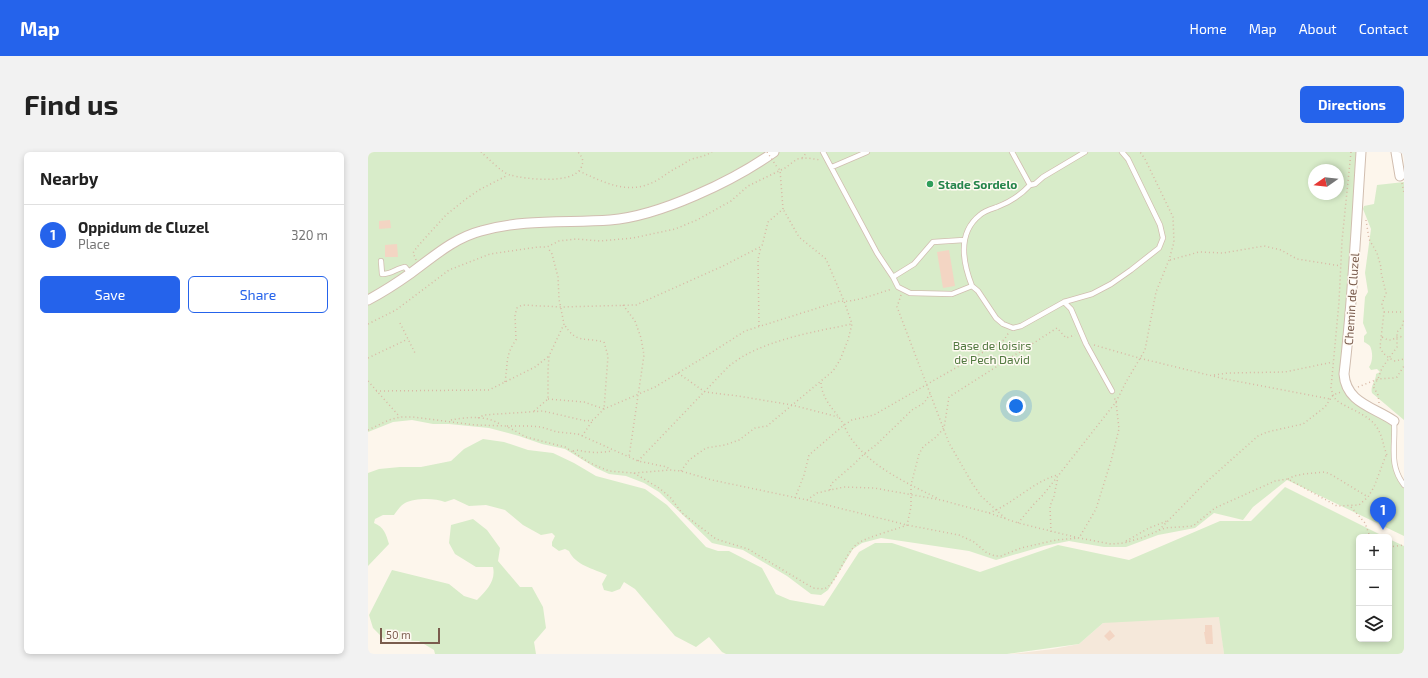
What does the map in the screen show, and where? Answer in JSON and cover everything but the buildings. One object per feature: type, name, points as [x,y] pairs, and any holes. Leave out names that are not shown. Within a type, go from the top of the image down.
[{"type":"street","points":[[368,300],[458,240],[471,234],[502,226],[564,221],[612,220],[648,213],[678,203],[703,192],[774,152]]},
{"type":"street","name":"Chemin de Cluzel","points":[[1347,389],[1344,374],[1353,296],[1361,152]]},
{"type":"street","points":[[1396,152],[1400,176]]},
{"type":"street","points":[[1347,389],[1352,396],[1364,405],[1387,415],[1394,421]]},
{"type":"lane","points":[[823,152],[877,252],[898,287],[910,293],[952,294],[972,286]]},
{"type":"lane","points":[[832,167],[867,152]]},
{"type":"lane","points":[[1012,152],[1030,185]]},
{"type":"lane","points":[[1085,152],[1043,177],[1035,184],[1030,185],[1022,194],[1009,202],[980,214],[973,222],[964,240],[963,250],[967,274],[972,286],[978,291],[996,318],[1003,324],[1013,328],[1021,326],[1064,302],[1092,294],[1111,284],[1159,248],[1162,232],[1160,225],[1128,159],[1122,152]]},
{"type":"lane","points":[[893,277],[914,264],[933,242],[964,240]]},
{"type":"lane","points":[[381,261],[382,274],[391,273],[405,267],[410,273]]},
{"type":"lane","points":[[1064,302],[1071,309],[1086,344],[1112,392]]},
{"type":"lane","points":[[1394,421],[1395,432],[1393,456],[1396,471],[1404,485]]},
{"type":"path","points":[[481,152],[508,175]]},
{"type":"path","points":[[413,253],[446,215],[479,190],[508,175],[559,180],[571,176],[580,171],[583,163],[582,157],[578,152]]},
{"type":"path","points":[[580,171],[615,187],[631,188],[648,185],[692,159],[703,157],[712,152]]},
{"type":"path","points":[[681,471],[689,460],[706,448],[725,445],[739,440],[755,428],[767,426],[833,371],[840,360],[848,340],[852,324],[826,259],[799,237],[784,209],[780,170],[767,152]]},
{"type":"path","points":[[802,158],[807,152]]},
{"type":"path","points":[[1018,523],[1043,495],[1116,402],[1139,358],[1145,350],[1156,292],[1169,260],[1174,242],[1173,217],[1145,159],[1140,152]]},
{"type":"path","points":[[1349,152],[1350,156]]},
{"type":"path","points":[[368,324],[396,310],[449,270],[490,254],[547,247],[559,241],[576,239],[600,241],[633,238],[675,229],[697,220],[731,201],[748,186],[797,160],[802,158],[820,160],[827,158]]},
{"type":"path","points":[[1357,207],[1364,216],[1369,239],[1377,253],[1382,267],[1381,272],[1386,293],[1382,304],[1384,312],[1380,347],[1384,354],[1389,358],[1395,361],[1404,359]]},
{"type":"path","points":[[759,326],[758,259],[768,222],[784,209]]},
{"type":"path","points":[[505,382],[508,354],[516,340],[515,315],[517,308],[522,305],[561,307],[636,306],[723,266],[762,246]]},
{"type":"path","points":[[1169,260],[1199,252],[1223,253],[1264,246],[1281,250],[1297,259],[1341,266]]},
{"type":"path","points":[[547,247],[552,254],[558,277],[564,324],[569,333],[575,337],[604,342],[608,356],[604,409]]},
{"type":"path","points":[[582,436],[593,420],[604,409],[655,387],[745,331],[840,301],[898,287],[901,294],[897,306],[949,443],[981,496],[1006,519]]},
{"type":"path","points":[[623,305],[635,321],[644,355],[629,457]]},
{"type":"path","points":[[1384,312],[1404,312]]},
{"type":"path","points":[[1376,410],[1379,402],[1378,395],[1373,386],[1378,379],[1382,368],[1398,345],[1396,337],[1404,320]]},
{"type":"path","points":[[400,323],[415,353]]},
{"type":"path","points":[[548,400],[549,356],[564,324]]},
{"type":"path","points":[[638,461],[738,358],[765,345],[852,324]]},
{"type":"path","points":[[795,498],[804,475],[809,455],[844,425],[852,420],[874,415],[1004,340],[1013,328]]},
{"type":"path","points":[[907,525],[911,507],[911,485],[921,451],[923,447],[936,437],[944,428],[949,397],[1057,328],[1066,338],[1081,333]]},
{"type":"path","points":[[1382,337],[1387,340],[1392,340],[1399,336],[1404,338]]},
{"type":"path","points":[[368,358],[408,339]]},
{"type":"path","points":[[1086,344],[1212,375],[1330,399]]},
{"type":"path","points":[[376,391],[489,390],[535,367],[549,356]]},
{"type":"path","points":[[1212,375],[1228,373],[1285,372],[1334,362]]},
{"type":"path","points":[[1158,531],[1204,484],[1258,436],[1268,432],[1302,424],[1325,407],[1333,395],[1378,379],[1393,378],[1397,376],[1404,366]]},
{"type":"path","points":[[678,373],[705,392],[792,405],[838,417]]},
{"type":"path","points":[[368,381],[400,417]]},
{"type":"path","points":[[821,382],[824,398],[844,425],[852,440],[864,454],[880,467],[941,500]]},
{"type":"path","points":[[1079,538],[1096,509],[1111,461],[1118,429],[1116,402],[1112,392]]},
{"type":"path","points":[[830,490],[831,484],[876,445],[912,410],[924,403],[930,394]]},
{"type":"path","points":[[532,412],[548,400],[584,402],[604,409]]},
{"type":"path","points":[[478,418],[484,415],[543,411],[586,421],[593,420]]},
{"type":"path","points":[[368,430],[389,420],[400,417],[413,417],[475,425],[542,427],[557,432],[578,434],[638,461],[666,467],[670,470]]},
{"type":"path","points":[[449,421],[462,418],[478,418],[498,423],[501,426]]},
{"type":"path","points":[[506,426],[526,437],[565,447],[590,463],[609,471],[634,473],[670,470],[681,471],[712,480],[807,500],[907,525],[959,535],[974,542],[987,553],[995,556],[1001,556],[1021,548],[1056,540],[1079,538]]},
{"type":"path","points":[[573,451],[577,450],[598,453],[614,451]]},
{"type":"path","points":[[1288,479],[1337,506],[1351,507],[1361,505],[1374,487],[1386,455]]},
{"type":"path","points":[[807,500],[816,493],[830,490],[844,488],[874,488],[941,500],[1052,532],[1111,544],[1141,538],[1165,528],[1193,526],[1215,508],[1275,481],[1304,474],[1325,472],[1368,497]]},
{"type":"path","points":[[634,473],[659,488],[670,497],[682,513],[716,539],[748,549],[817,589],[824,589],[830,585],[849,554],[858,543],[907,525]]},
{"type":"path","points":[[988,513],[996,510],[1047,478],[1058,475]]},
{"type":"path","points":[[1052,532],[1050,506],[1054,496],[1058,475]]},
{"type":"path","points":[[1351,507],[1365,524],[1369,534]]},
{"type":"path","points":[[1124,542],[1149,528],[1169,521]]},
{"type":"path","points":[[1392,547],[1404,545]]},
{"type":"shaded area","points":[[1131,617],[1220,617],[1224,654],[1011,654],[1079,644],[1103,623]]},
{"type":"green space","name":"Base de loisirs de Pech David","points":[[368,152],[1358,152],[1341,376],[1343,389],[1349,398],[1383,414],[1396,426],[1396,466],[1404,481],[1404,536],[1287,480],[1253,507],[1243,520],[1214,513],[1195,528],[1158,535],[1126,547],[1104,547],[1069,541],[1044,546],[996,560],[969,551],[881,538],[862,543],[853,549],[828,590],[821,595],[811,594],[787,576],[743,550],[712,543],[659,492],[644,483],[626,476],[609,474],[596,468],[565,449],[542,444],[489,428],[433,424],[412,420],[393,422],[368,432]]},
{"type":"green space","points":[[1404,182],[1404,420],[1372,393],[1376,374],[1380,372],[1377,369],[1371,370],[1369,367],[1372,360],[1372,351],[1370,346],[1364,342],[1364,336],[1367,333],[1363,323],[1365,297],[1368,292],[1365,273],[1371,229],[1363,209],[1364,206],[1374,204],[1377,185]]},
{"type":"green space","points":[[483,439],[504,442],[528,450],[553,453],[596,476],[645,489],[667,505],[706,547],[718,551],[729,551],[762,568],[776,594],[790,600],[824,606],[859,552],[875,543],[892,543],[980,572],[1058,545],[1129,560],[1220,521],[1251,521],[1285,487],[1379,534],[1356,534],[1356,642],[1392,642],[1392,540],[1404,546],[1404,654],[1224,654],[1219,617],[1103,623],[1079,644],[1007,654],[726,654],[722,652],[709,637],[696,647],[675,636],[635,589],[624,582],[620,589],[612,592],[604,590],[602,584],[607,575],[580,563],[569,551],[565,549],[559,551],[552,546],[555,536],[552,533],[541,535],[523,525],[505,510],[486,505],[469,506],[454,499],[445,502],[425,499],[409,501],[402,505],[394,515],[383,515],[375,519],[374,523],[384,531],[389,544],[368,566],[368,473],[379,469],[421,467],[451,461],[464,449]]},
{"type":"green space","points":[[473,519],[487,530],[500,548],[498,561],[520,587],[532,587],[543,607],[546,628],[534,642],[536,654],[435,654],[434,650],[419,641],[385,640],[373,628],[369,615],[392,570],[449,584],[464,596],[477,600],[490,585],[494,572],[493,567],[476,567],[455,554],[449,543],[451,525]]},
{"type":"place","name":"Stade Sordelo","points":[[930,184]]},
{"type":"place","name":"Oppidum de Cluzel","points":[[1383,530]]}]
